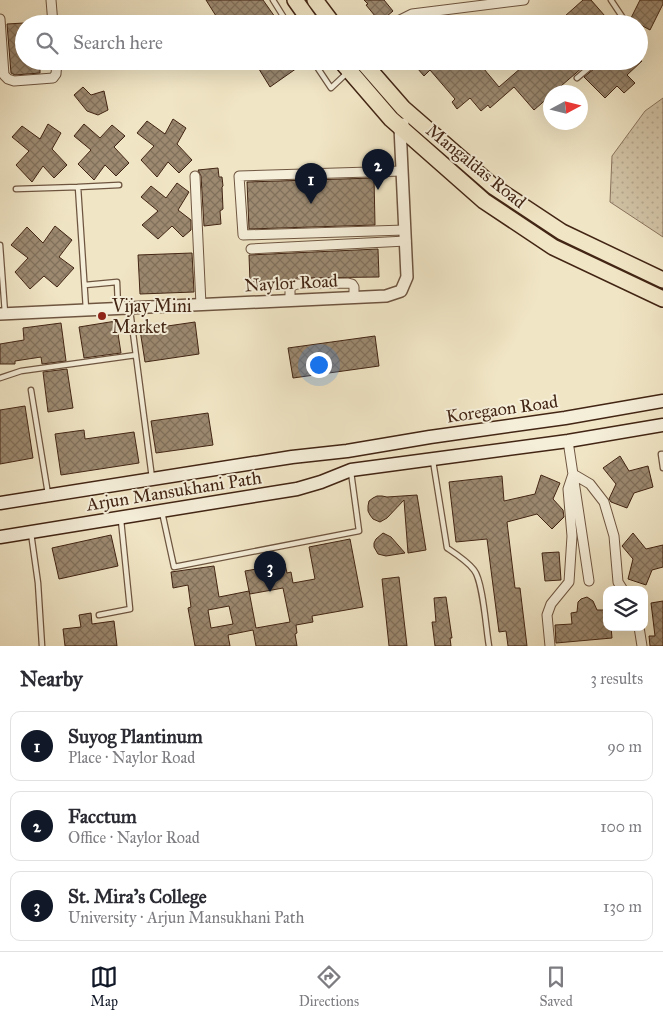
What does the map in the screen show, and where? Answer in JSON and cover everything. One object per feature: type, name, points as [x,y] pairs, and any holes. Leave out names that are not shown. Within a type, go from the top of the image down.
[{"type":"main road","points":[[295,0],[306,15]]},
{"type":"main road","points":[[315,0],[326,15]]},
{"type":"main road","name":"Mangaldas Road","points":[[348,70],[391,120],[484,201],[553,247],[663,299]]},
{"type":"main road","name":"Mangaldas Road","points":[[370,70],[403,108],[494,188],[562,232],[663,280]]},
{"type":"main road","name":"Koregaon Road","points":[[347,451],[663,401]]},
{"type":"main road","points":[[351,470],[568,441],[663,425]]},
{"type":"main road","name":"Arjun Mansukhani Path","points":[[0,503],[292,457],[347,451]]},
{"type":"main road","name":"Arjun Mansukhani Path","points":[[0,537],[298,489],[351,470]]},
{"type":"street","points":[[52,0],[53,15]]},
{"type":"street","points":[[410,15],[524,0]]},
{"type":"street","points":[[0,19],[4,75],[8,80],[53,78],[57,70]]},
{"type":"street","points":[[400,127],[411,115]]},
{"type":"street","name":"Naylor Road","points":[[3,314],[354,298],[386,296],[401,291],[407,277],[400,127]]},
{"type":"street","points":[[402,171],[239,176],[243,235],[405,236]]},
{"type":"street","points":[[195,176],[201,305]]},
{"type":"street","points":[[251,249],[405,236]]},
{"type":"street","points":[[568,441],[589,581]]},
{"type":"street","points":[[573,474],[590,484],[604,502],[614,536],[618,582],[620,586]]},
{"type":"street","points":[[550,646],[547,614],[551,604],[568,582],[572,536],[568,490],[573,474]]},
{"type":"street","points":[[640,631],[642,646]]},
{"type":"lane","points":[[272,0],[282,15]]},
{"type":"lane","points":[[611,0],[622,15]]},
{"type":"lane","points":[[319,70],[331,88],[342,70]]},
{"type":"lane","points":[[577,78],[586,70]]},
{"type":"lane","points":[[16,189],[119,185]]},
{"type":"lane","points":[[78,187],[86,310]]},
{"type":"lane","points":[[0,245],[3,314]]},
{"type":"lane","points":[[85,284],[117,282],[136,355],[152,479]]},
{"type":"lane","points":[[0,378],[21,371],[136,355]]},
{"type":"lane","points":[[31,390],[48,495]]},
{"type":"lane","points":[[663,454],[661,454],[663,468]]},
{"type":"lane","points":[[433,460],[446,548],[474,570],[480,582],[489,646]]},
{"type":"lane","points":[[162,511],[174,567],[359,532],[351,470]]},
{"type":"lane","points":[[99,615],[130,609],[120,517]]},
{"type":"lane","points":[[31,532],[38,583],[42,646]]},
{"type":"shaded area","points":[[663,98],[663,237],[610,202],[612,156],[645,111]]},
{"type":"building","points":[[206,0],[263,0],[274,15],[215,15]]},
{"type":"building","points":[[364,0],[384,0],[393,11],[388,15],[374,15],[366,5],[368,4]]},
{"type":"building","points":[[583,0],[591,0],[604,15],[566,15]]},
{"type":"building","points":[[640,0],[663,0],[663,4],[650,30],[648,29],[648,15],[632,15]]},
{"type":"building","points":[[7,24],[15,24],[15,70],[40,70],[40,73],[15,75],[11,73]]},
{"type":"building","points":[[260,70],[294,70],[270,87]]},
{"type":"building","points":[[419,70],[430,70],[424,76]]},
{"type":"building","points":[[430,70],[485,70],[499,87],[519,70],[580,70],[562,85],[543,85],[543,102],[534,110],[514,87],[490,108],[488,105],[481,111],[470,98],[457,109],[452,102],[455,99]]},
{"type":"building","points":[[593,70],[632,70],[627,75],[635,83],[624,93],[617,86],[605,98],[584,77]]},
{"type":"building","points":[[83,87],[91,95],[104,91],[108,110],[98,115],[87,111],[74,95]]},
{"type":"building","points":[[173,119],[186,128],[177,144],[192,160],[179,173],[168,162],[157,177],[141,160],[154,146],[137,133],[147,121],[165,134]]},
{"type":"building","points":[[48,124],[61,133],[52,149],[67,165],[54,178],[43,166],[32,182],[16,165],[29,151],[12,137],[22,126],[40,139]]},
{"type":"building","points":[[84,124],[100,138],[112,125],[125,136],[114,147],[129,163],[116,176],[105,165],[94,180],[78,164],[91,150],[74,136]]},
{"type":"building","points":[[218,168],[223,186],[223,209],[220,211],[221,224],[204,226],[201,176],[198,170]]},
{"type":"building","points":[[374,178],[375,225],[249,229],[247,182]]},
{"type":"building","points":[[177,183],[189,192],[178,210],[191,220],[191,230],[183,237],[172,226],[158,239],[142,225],[158,211],[141,197],[151,186],[166,198]]},
{"type":"building","points":[[55,226],[72,240],[59,257],[74,268],[57,287],[44,276],[30,289],[15,272],[28,258],[11,245],[27,227],[43,243]]},
{"type":"building","points":[[378,249],[379,277],[297,278],[250,282],[249,255]]},
{"type":"building","points":[[192,253],[194,292],[140,294],[138,255]]},
{"type":"building","points":[[116,321],[121,353],[84,358],[79,327]]},
{"type":"building","points":[[195,322],[199,354],[145,362],[140,330]]},
{"type":"building","points":[[61,323],[66,361],[42,364],[41,357],[15,361],[15,364],[0,364],[0,344],[24,340],[23,328]]},
{"type":"building","points":[[375,336],[379,366],[293,378],[288,348]]},
{"type":"building","points":[[67,369],[73,408],[48,412],[43,372]]},
{"type":"building","points":[[25,406],[33,458],[0,464],[0,410]]},
{"type":"building","points":[[208,413],[213,445],[156,453],[151,421]]},
{"type":"building","points":[[84,430],[85,439],[134,432],[139,463],[61,475],[55,434]]},
{"type":"building","points":[[620,456],[629,471],[648,466],[653,487],[634,493],[627,508],[611,502],[609,499],[616,484],[603,468]]},
{"type":"building","points":[[541,475],[560,483],[553,499],[563,510],[564,517],[552,529],[537,514],[507,522],[515,588],[520,588],[527,646],[508,646],[506,631],[499,632],[487,539],[456,542],[449,482],[502,476],[504,501],[535,494]]},
{"type":"building","points":[[417,495],[426,550],[408,553],[404,500],[387,518],[380,522],[373,519],[370,515],[368,506],[369,501],[377,496]]},
{"type":"building","points":[[383,533],[391,537],[405,553],[386,556],[378,554],[374,543]]},
{"type":"building","points":[[633,533],[646,549],[663,545],[663,567],[652,570],[646,585],[628,579],[633,559],[622,546]]},
{"type":"building","points":[[111,535],[118,566],[59,579],[52,548]]},
{"type":"building","points":[[350,539],[363,607],[312,616],[313,622],[296,625],[297,646],[256,646],[253,630],[228,635],[230,646],[195,646],[188,608],[191,607],[188,585],[173,588],[171,572],[214,566],[219,597],[249,591],[245,571],[285,564],[287,573],[291,572],[293,583],[315,579],[309,547]],"holes":[[[283,588],[290,622],[256,628],[249,591],[250,594]],[[229,606],[233,624],[211,628],[208,610]]]},
{"type":"building","points":[[559,552],[561,580],[545,581],[542,553]]},
{"type":"building","points":[[399,577],[407,646],[389,646],[382,579]]},
{"type":"building","points":[[446,597],[452,638],[450,638],[451,646],[435,646],[432,622],[436,622],[434,598]]},
{"type":"building","points":[[587,597],[593,601],[597,610],[603,610],[603,631],[611,631],[612,638],[556,643],[555,625],[572,624],[571,613],[577,612],[578,602]]},
{"type":"building","points":[[663,601],[663,646],[650,646],[649,636],[655,636],[651,603]]},
{"type":"building","points":[[91,613],[92,624],[114,621],[117,646],[65,646],[63,629],[81,627],[79,615]]},
{"type":"place","name":"Facctum","points":[[378,190]]},
{"type":"place","name":"Suyog Plantinum","points":[[311,204]]},
{"type":"place","name":"Vijay Mini Market","points":[[102,316]]},
{"type":"place","name":"St. Mira's College","points":[[270,592]]}]
